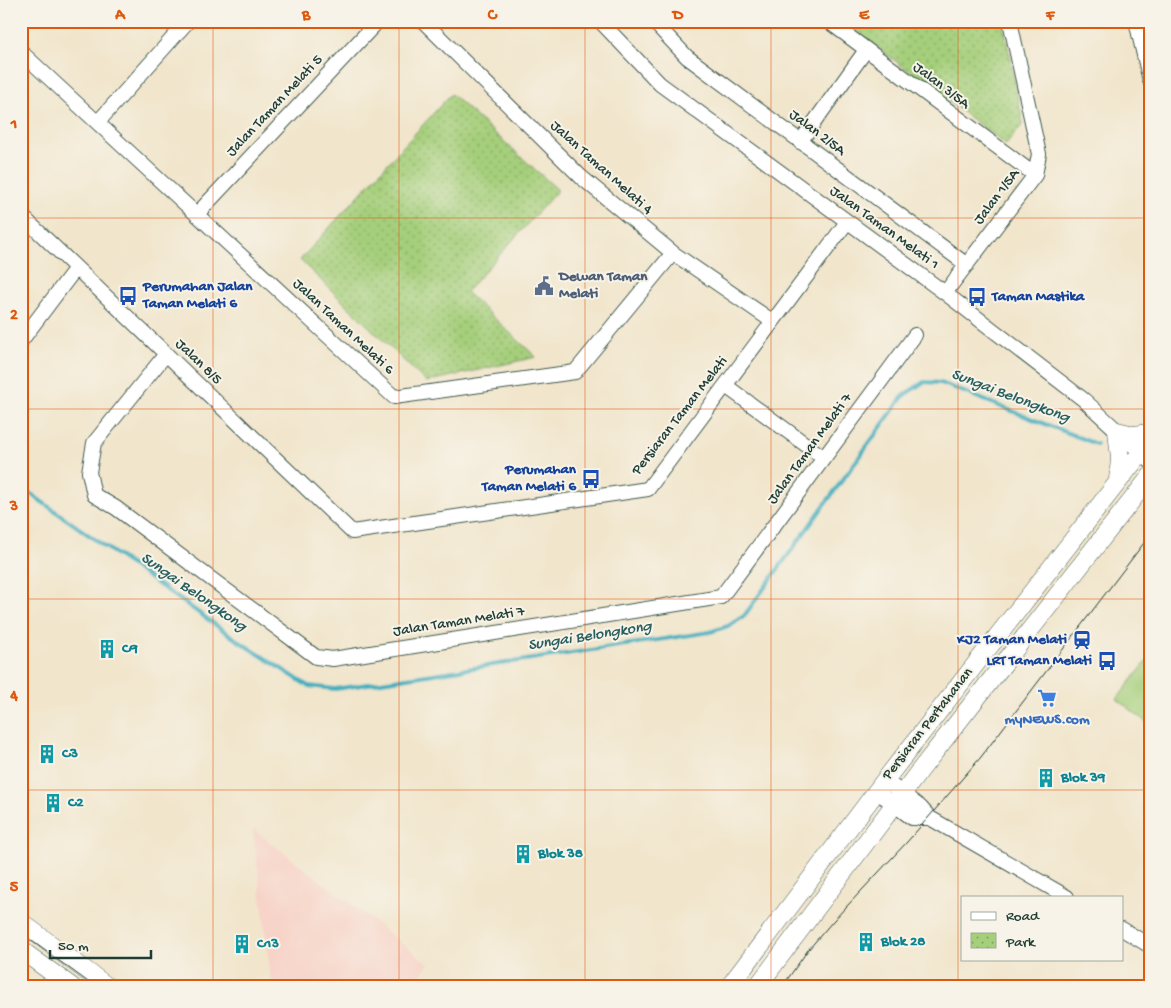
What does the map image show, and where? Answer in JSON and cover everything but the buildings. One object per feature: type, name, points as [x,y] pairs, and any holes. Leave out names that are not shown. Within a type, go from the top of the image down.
[{"type":"main road","points":[[1118,481],[1120,458],[1117,431],[1134,435],[1150,433]]},
{"type":"main road","name":"Persiaran Pertahanan","points":[[729,987],[881,785],[1118,481],[1147,452]]},
{"type":"main road","name":"Persiaran Pertahanan","points":[[758,987],[898,799],[1150,477]]},
{"type":"main road","points":[[21,922],[108,987]]},
{"type":"main road","points":[[21,950],[72,987]]},
{"type":"street","points":[[98,122],[188,21]]},
{"type":"street","name":"Jalan Taman Melati 5","points":[[197,214],[378,21]]},
{"type":"street","name":"Jalan Taman Melati 4","points":[[423,21],[581,177],[673,253],[772,321]]},
{"type":"street","name":"Jalan Taman Melati 1","points":[[600,21],[660,84],[945,293],[1084,400],[1117,431],[1147,452]]},
{"type":"street","name":"Jalan 2/5A","points":[[653,21],[687,57],[967,264]]},
{"type":"street","name":"Jalan 3/5A","points":[[828,21],[1004,154],[1035,175]]},
{"type":"street","points":[[1136,21],[1150,81]]},
{"type":"street","name":"Jalan 1/5A","points":[[945,293],[1035,175],[1039,154],[1013,22]]},
{"type":"street","points":[[800,142],[866,50]]},
{"type":"street","name":"Jalan Taman Melati 6","points":[[21,52],[394,397],[575,372],[673,253]]},
{"type":"street","name":"Jalan 8/5","points":[[21,215],[352,532]]},
{"type":"street","name":"Persiaran Taman Melati","points":[[352,532],[648,488],[847,222]]},
{"type":"street","points":[[21,341],[76,268]]},
{"type":"street","name":"Jalan Taman Melati 7","points":[[166,354],[94,443],[89,472],[94,496],[116,508],[316,657],[333,658],[721,597],[915,334]]},
{"type":"street","points":[[726,386],[824,458]]},
{"type":"street","points":[[881,785],[898,799],[1065,896]]},
{"type":"street","points":[[1124,930],[1150,946]]},
{"type":"shaded area","points":[[253,829],[429,964],[413,987],[272,987]]},
{"type":"green space","points":[[843,21],[1001,21],[1005,32],[1023,124],[1006,145]]},
{"type":"green space","points":[[451,94],[558,190],[466,292],[536,357],[426,382],[300,260]]},
{"type":"green space","points":[[1150,657],[1150,725],[1117,699]]},
{"type":"waterway","name":"Sungai Belongkong","points":[[21,487],[237,640],[308,686],[335,689],[710,632],[728,626],[744,616],[904,395],[924,382],[941,383],[1096,444]]},
{"type":"tram line","points":[[782,987],[808,950],[833,921],[907,842],[981,757],[1150,535]]},
{"type":"tram line","points":[[21,933],[95,987]]},
{"type":"place","name":"Dewan Taman Melati","points":[[544,286]]},
{"type":"place","name":"Perumahan Jalan Taman Melati 6","points":[[128,296]]},
{"type":"place","name":"Taman Mastika","points":[[977,297]]},
{"type":"place","name":"Perumahan Taman Melati 6","points":[[591,479]]},
{"type":"place","name":"KJ2 Taman Melati","points":[[1082,640]]},
{"type":"place","name":"C9","points":[[107,649]]},
{"type":"place","name":"LRT Taman Melati","points":[[1107,661]]},
{"type":"place","name":"myNEWS.com","points":[[1047,698]]},
{"type":"place","name":"C3","points":[[47,754]]},
{"type":"place","name":"Blok 39","points":[[1046,778]]},
{"type":"place","name":"C2","points":[[53,803]]},
{"type":"place","name":"Blok 38","points":[[523,854]]},
{"type":"place","name":"Blok 28","points":[[866,942]]},
{"type":"place","name":"C13","points":[[242,944]]}]
